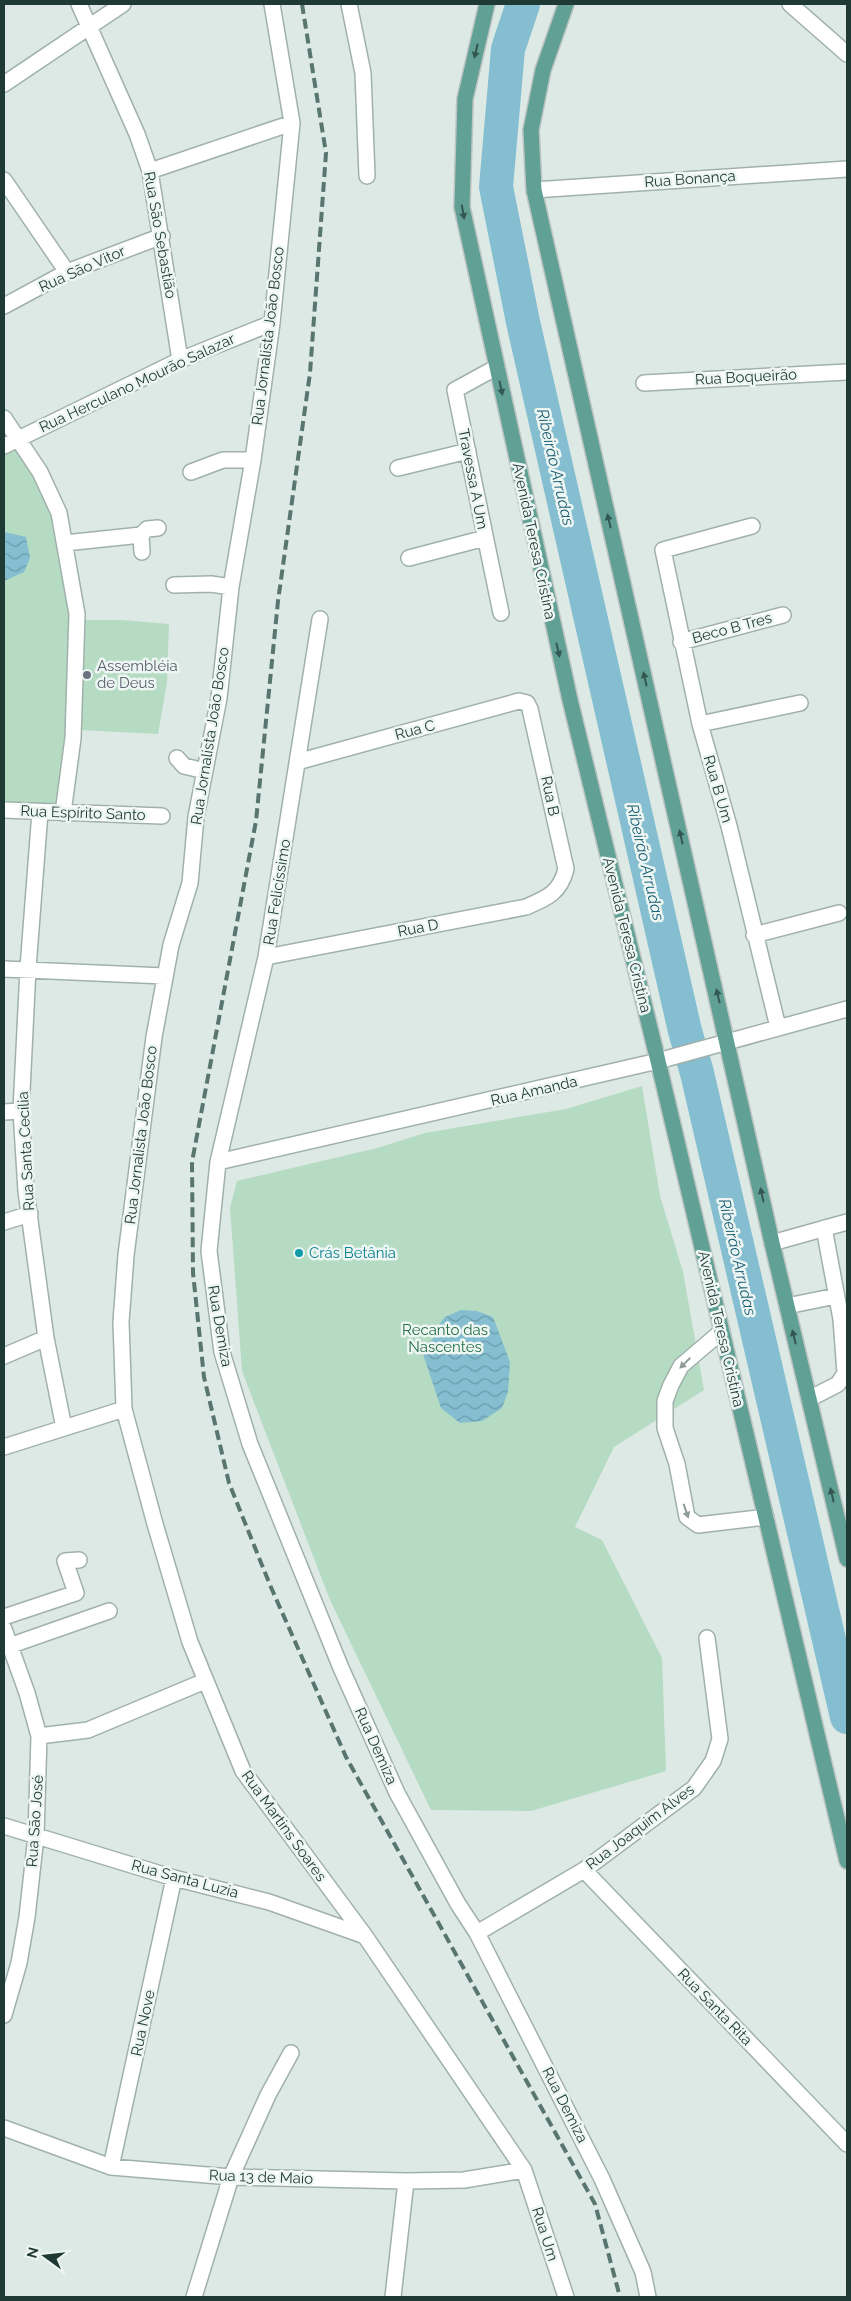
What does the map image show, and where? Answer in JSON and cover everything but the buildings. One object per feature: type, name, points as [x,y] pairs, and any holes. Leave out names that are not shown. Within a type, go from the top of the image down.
[{"type":"main road","name":"Avenida Teresa Cristina","points":[[487,4],[465,99],[462,207],[559,654],[658,1062],[847,1862]]},
{"type":"main road","points":[[566,4],[542,70],[531,130],[534,190],[772,1243],[809,1399],[844,1529],[847,1560]]},
{"type":"street","name":"Rua São Sebastião","points":[[80,4],[137,134],[150,171],[162,236],[180,360]]},
{"type":"street","points":[[4,84],[123,4]]},
{"type":"street","name":"Rua Jornalista João Bosco","points":[[124,1409],[121,1322],[126,1255],[154,1037],[164,976],[190,883],[196,818],[219,698],[231,587],[253,460],[272,322],[292,123],[272,4]]},
{"type":"street","points":[[349,4],[363,73],[367,176]]},
{"type":"street","points":[[790,4],[847,54]]},
{"type":"street","points":[[150,171],[292,123]]},
{"type":"street","name":"Rua Bonança","points":[[534,190],[847,169]]},
{"type":"street","points":[[4,180],[68,272]]},
{"type":"street","name":"Rua São Vitor","points":[[4,306],[68,272],[162,236]]},
{"type":"street","name":"Rua Herculano Mourão Salazar","points":[[10,443],[180,360],[272,322]]},
{"type":"street","name":"Travessa A Um","points":[[496,367],[455,390],[501,613]]},
{"type":"street","name":"Rua Boqueirão","points":[[644,382],[847,372]]},
{"type":"street","points":[[4,418],[10,443],[40,472],[60,512],[77,614],[73,738],[63,813]]},
{"type":"street","points":[[398,468],[468,451]]},
{"type":"street","points":[[191,472],[223,460],[253,460]]},
{"type":"street","name":"Rua B Um","points":[[752,526],[663,550],[681,642],[700,724],[729,826],[754,936],[778,1027]]},
{"type":"street","points":[[65,543],[141,535],[147,529],[158,528]]},
{"type":"street","points":[[141,535],[142,552]]},
{"type":"street","points":[[409,558],[485,538]]},
{"type":"street","points":[[174,585],[211,584],[231,587]]},
{"type":"street","name":"Beco B Tres","points":[[681,642],[783,615]]},
{"type":"street","name":"Rua Felicíssimo","points":[[218,1162],[266,957],[320,619]]},
{"type":"street","name":"Rua C","points":[[297,762],[519,701],[527,703],[530,709]]},
{"type":"street","points":[[700,724],[800,703]]},
{"type":"street","name":"Rua B","points":[[530,709],[566,869],[562,884]]},
{"type":"street","points":[[177,758],[184,766],[205,771]]},
{"type":"street","name":"Rua Espírito Santo","points":[[4,810],[162,816]]},
{"type":"street","name":"Rua Santa Cecília","points":[[40,812],[28,968],[21,1111],[30,1214],[46,1338],[64,1428]]},
{"type":"street","name":"Rua D","points":[[266,957],[526,907],[546,899],[562,884]]},
{"type":"street","points":[[754,936],[839,913]]},
{"type":"street","points":[[4,968],[164,976]]},
{"type":"street","name":"Rua Amanda","points":[[218,1162],[658,1062],[728,1044],[778,1027],[847,1009]]},
{"type":"street","points":[[4,1112],[21,1111]]},
{"type":"street","name":"Rua Demiza","points":[[218,1162],[209,1251],[222,1352],[250,1444],[341,1668],[397,1793],[458,1904],[477,1933],[602,2179],[642,2272],[648,2297]]},
{"type":"street","points":[[4,1222],[30,1214]]},
{"type":"street","points":[[772,1243],[847,1222]]},
{"type":"street","points":[[809,1399],[838,1384],[845,1373],[845,1354],[824,1228]]},
{"type":"street","points":[[787,1306],[836,1296]]},
{"type":"street","points":[[722,1331],[681,1366],[665,1401],[665,1428],[677,1464],[687,1517],[698,1525],[766,1517]]},
{"type":"street","points":[[4,1356],[46,1338]]},
{"type":"street","points":[[4,1447],[124,1409]]},
{"type":"street","name":"Rua Martins Soares","points":[[124,1409],[155,1524],[190,1642],[243,1771],[365,1936],[524,2170]]},
{"type":"street","points":[[4,1617],[76,1594],[65,1562],[79,1560]]},
{"type":"street","points":[[8,1651],[109,1611]]},
{"type":"street","name":"Rua São José","points":[[4,1629],[8,1651],[27,1693],[39,1736],[36,1836],[19,1963],[4,2015]]},
{"type":"street","name":"Rua Joaquim Alves","points":[[477,1933],[584,1870],[694,1788],[713,1761],[720,1739],[707,1638]]},
{"type":"street","points":[[39,1736],[88,1730],[205,1681]]},
{"type":"street","name":"Rua Santa Luzia","points":[[4,1826],[174,1878],[269,1902],[365,1936]]},
{"type":"street","name":"Rua Santa Rita","points":[[584,1870],[847,2144]]},
{"type":"street","name":"Rua Nove","points":[[111,2167],[174,1878]]},
{"type":"street","points":[[194,2297],[232,2177],[268,2095],[291,2053]]},
{"type":"street","name":"Rua 13 de Maio","points":[[4,2128],[111,2167],[232,2177],[406,2181],[464,2180],[524,2170]]},
{"type":"street","name":"Rua Um","points":[[524,2170],[566,2297]]},
{"type":"street","points":[[393,2297],[406,2181]]},
{"type":"green space","points":[[15,446],[44,496],[53,518],[64,572],[71,628],[68,717],[58,807],[4,806],[4,453]]},
{"type":"green space","points":[[83,620],[122,620],[169,624],[167,682],[158,734],[79,730]]},
{"type":"green space","name":"Recanto das Nascentes","points":[[642,1086],[660,1196],[683,1272],[704,1390],[614,1447],[575,1527],[602,1540],[662,1658],[666,1771],[531,1811],[431,1810],[330,1600],[242,1371],[230,1208],[237,1181],[377,1148],[425,1133],[566,1109]]},
{"type":"water","points":[[4,532],[26,537],[30,558],[24,572],[4,581]]},
{"type":"water","points":[[461,1310],[477,1311],[493,1317],[510,1362],[508,1392],[502,1408],[482,1421],[460,1423],[441,1408],[421,1348],[433,1339],[436,1328],[445,1317]]},
{"type":"waterway","name":"Ribeirão Arrudas","points":[[523,4],[508,49],[496,187],[523,322],[685,1031],[697,1073],[847,1717]]},
{"type":"railway","points":[[302,4],[326,153],[310,373],[278,601],[256,821],[192,1162],[193,1273],[204,1377],[229,1483],[270,1585],[346,1757],[595,2204],[620,2297]]},
{"type":"place","name":"Assembléia de Deus","points":[[87,675]]},
{"type":"place","name":"Crás Betânia","points":[[299,1253]]}]
